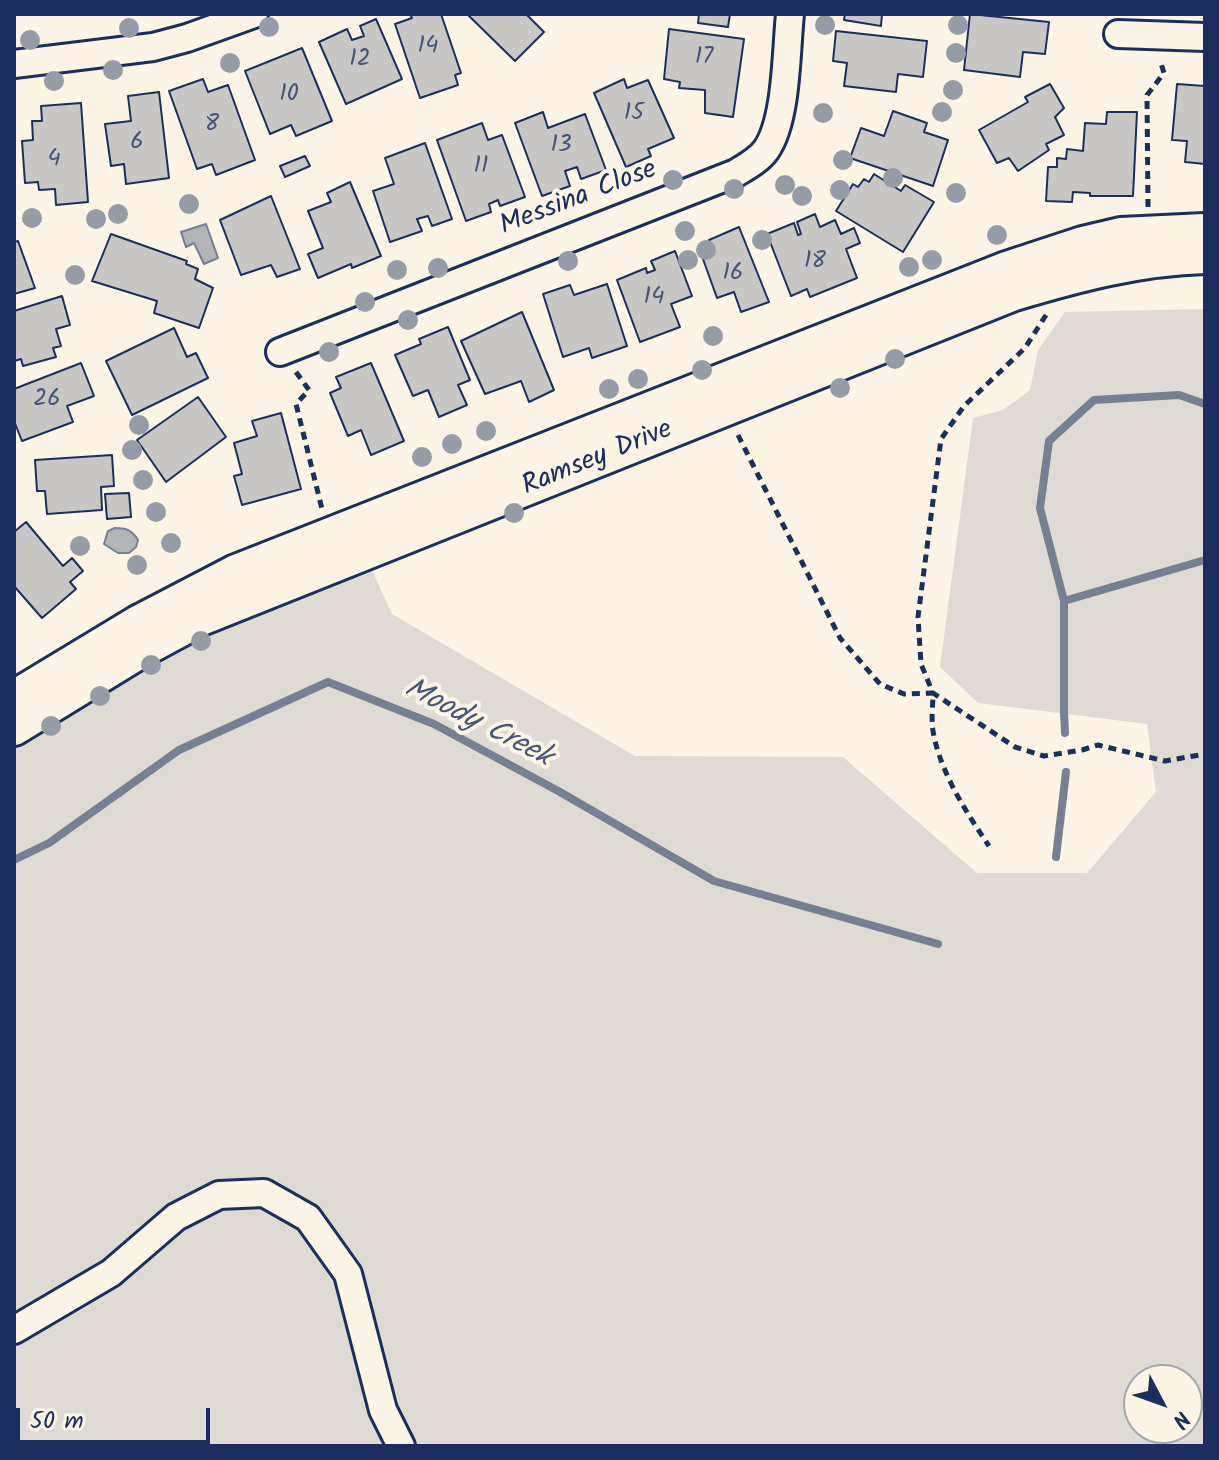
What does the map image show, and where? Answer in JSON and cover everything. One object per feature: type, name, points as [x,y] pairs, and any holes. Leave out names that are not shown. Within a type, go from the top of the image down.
[{"type":"main road","name":"Ramsey Drive","points":[[14,698],[138,623],[236,572],[930,299],[1045,255],[1083,244],[1121,235],[1205,231]]},
{"type":"main road","name":"Ramsey Drive","points":[[14,728],[138,652],[201,618],[1014,293],[1133,261],[1205,256]]},
{"type":"street","points":[[14,64],[153,47],[215,21],[254,14]]},
{"type":"street","name":"Messina Close","points":[[280,352],[736,173],[764,153],[774,133],[780,112],[790,14]]},
{"type":"street","points":[[1118,34],[1205,37]]},
{"type":"street","points":[[14,1330],[111,1273],[176,1217],[219,1195],[264,1193],[308,1218],[348,1274],[383,1410],[401,1446]]},
{"type":"path","points":[[1148,210],[1147,95],[1164,73],[1155,35]]},
{"type":"path","points":[[989,846],[967,814],[947,774],[933,731],[933,693],[921,664],[918,617],[941,439],[964,406],[1025,348],[1072,275]]},
{"type":"path","points":[[280,352],[309,390],[296,404],[322,511]]},
{"type":"path","points":[[725,409],[840,638],[880,684],[904,694],[933,693],[1015,747],[1044,756],[1098,745],[1165,761],[1205,754]]},
{"type":"shaded area","points":[[206,224],[218,258],[204,264],[194,243],[186,247],[181,232]]},
{"type":"shaded area","points":[[1205,309],[1205,1446],[14,1446],[14,743],[159,657],[282,595],[370,566],[392,614],[635,756],[843,757],[977,873],[1087,873],[1156,792],[1147,724],[978,703],[940,667],[973,418],[1003,410],[1030,390],[1038,350],[1065,312]]},
{"type":"shaded area","points":[[115,528],[128,530],[138,540],[129,553],[118,553],[104,544],[108,531]]},
{"type":"building","points":[[410,14],[441,14],[461,73],[455,75],[458,85],[420,98],[395,24],[412,18]]},
{"type":"building","points":[[467,14],[526,14],[544,32],[515,61]]},
{"type":"building","points":[[699,14],[730,14],[728,27],[698,23]]},
{"type":"building","points":[[845,14],[882,14],[881,26],[844,20]]},
{"type":"building","points":[[970,14],[1049,22],[1045,54],[1023,52],[1020,77],[964,70]]},
{"type":"building","points":[[376,19],[402,79],[346,104],[319,42],[347,29],[352,40],[364,36],[360,26]]},
{"type":"building","points":[[669,29],[744,39],[733,117],[705,113],[705,90],[679,88],[680,82],[664,79]]},
{"type":"building","points":[[836,31],[927,41],[923,77],[898,74],[896,92],[844,86],[847,63],[833,61]]},
{"type":"building","points":[[302,48],[332,121],[296,136],[291,125],[270,134],[245,71]]},
{"type":"building","points":[[203,79],[208,92],[228,85],[255,160],[216,175],[212,164],[197,169],[169,91]]},
{"type":"building","points":[[624,79],[627,88],[648,80],[674,138],[648,149],[651,156],[626,167],[594,93]]},
{"type":"building","points":[[1050,84],[1064,108],[1055,117],[1064,135],[1046,144],[1049,150],[1018,171],[1009,158],[997,163],[979,130],[1028,102],[1025,97]]},
{"type":"building","points":[[1177,84],[1205,86],[1205,164],[1185,162],[1187,141],[1172,140]]},
{"type":"building","points":[[159,92],[169,178],[126,184],[124,164],[111,166],[105,124],[131,121],[128,96]]},
{"type":"building","points":[[81,103],[88,202],[56,205],[55,189],[39,190],[38,182],[25,183],[22,141],[33,140],[32,121],[42,121],[41,106]]},
{"type":"building","points":[[893,111],[927,123],[924,132],[948,140],[933,186],[850,158],[861,128],[884,136]]},
{"type":"building","points":[[543,112],[548,128],[585,114],[606,170],[581,179],[577,167],[565,171],[570,186],[542,196],[515,123]]},
{"type":"building","points":[[1107,112],[1137,112],[1133,196],[1090,196],[1090,193],[1073,192],[1072,202],[1046,201],[1048,167],[1057,167],[1057,158],[1066,159],[1067,149],[1083,151],[1085,123],[1106,124]]},
{"type":"building","points":[[482,123],[488,140],[502,135],[525,197],[500,206],[498,200],[489,204],[491,212],[466,221],[437,140]]},
{"type":"building","points":[[425,143],[452,219],[432,226],[428,216],[417,219],[422,231],[390,242],[373,191],[394,184],[385,158]]},
{"type":"building","points":[[305,156],[310,166],[285,177],[280,166]]},
{"type":"building","points":[[874,174],[901,191],[905,185],[934,202],[903,252],[836,211],[853,184],[858,187],[864,179],[869,182]]},
{"type":"building","points":[[350,182],[381,256],[318,278],[308,254],[323,248],[308,211],[331,202],[327,193]]},
{"type":"building","points":[[271,196],[300,269],[277,277],[271,265],[241,275],[220,220]]},
{"type":"building","points":[[815,214],[820,227],[835,220],[841,234],[854,228],[860,243],[846,249],[857,278],[810,297],[807,289],[791,296],[767,234],[794,223],[798,235],[801,234],[797,222]]},
{"type":"building","points":[[739,227],[769,302],[741,312],[734,292],[717,298],[703,259],[714,254],[709,240]]},
{"type":"building","points":[[111,234],[187,261],[186,264],[198,269],[195,279],[213,288],[199,328],[154,313],[157,301],[92,281]]},
{"type":"building","points":[[18,241],[35,288],[14,294],[14,242]]},
{"type":"building","points":[[675,251],[692,296],[671,304],[680,327],[640,342],[617,280],[646,268],[647,273],[655,270],[651,261]]},
{"type":"building","points":[[607,284],[627,346],[592,358],[589,348],[563,357],[543,294],[570,285],[574,295]]},
{"type":"building","points":[[62,296],[70,325],[56,329],[61,346],[53,348],[56,357],[23,366],[21,359],[14,361],[14,311]]},
{"type":"building","points":[[522,312],[554,390],[529,402],[521,381],[485,394],[461,341]]},
{"type":"building","points":[[448,327],[470,380],[458,385],[467,405],[439,417],[428,390],[413,396],[395,355],[421,344],[419,339]]},
{"type":"building","points":[[174,328],[187,357],[196,353],[208,378],[132,415],[106,361]]},
{"type":"building","points":[[81,363],[94,396],[67,406],[73,422],[22,441],[14,421],[14,389]]},
{"type":"building","points":[[371,363],[404,441],[371,455],[361,430],[348,436],[330,393],[341,388],[336,377]]},
{"type":"building","points":[[198,397],[226,437],[166,482],[137,440]]},
{"type":"building","points":[[281,413],[301,489],[242,505],[234,476],[242,474],[234,443],[257,436],[252,421]]},
{"type":"building","points":[[112,455],[114,486],[101,487],[102,510],[47,514],[45,491],[37,491],[35,460]]},
{"type":"building","points":[[129,493],[131,517],[107,519],[105,494]]},
{"type":"building","points":[[26,522],[63,566],[72,558],[83,571],[70,582],[76,589],[42,618],[14,586],[14,532]]},
{"type":"waterway","points":[[1064,715],[1064,601],[1040,508],[1049,441],[1094,400],[1179,395],[1205,404]]},
{"type":"waterway","name":"Moody Creek","points":[[1064,605],[1064,601],[1205,560]]},
{"type":"waterway","name":"Moody Creek","points":[[14,860],[49,843],[179,750],[328,682],[434,724],[714,881],[938,944]]},
{"type":"waterway","name":"Moody Creek","points":[[1064,711],[1065,733]]},
{"type":"waterway","name":"Moody Creek","points":[[1056,857],[1066,772]]}]
